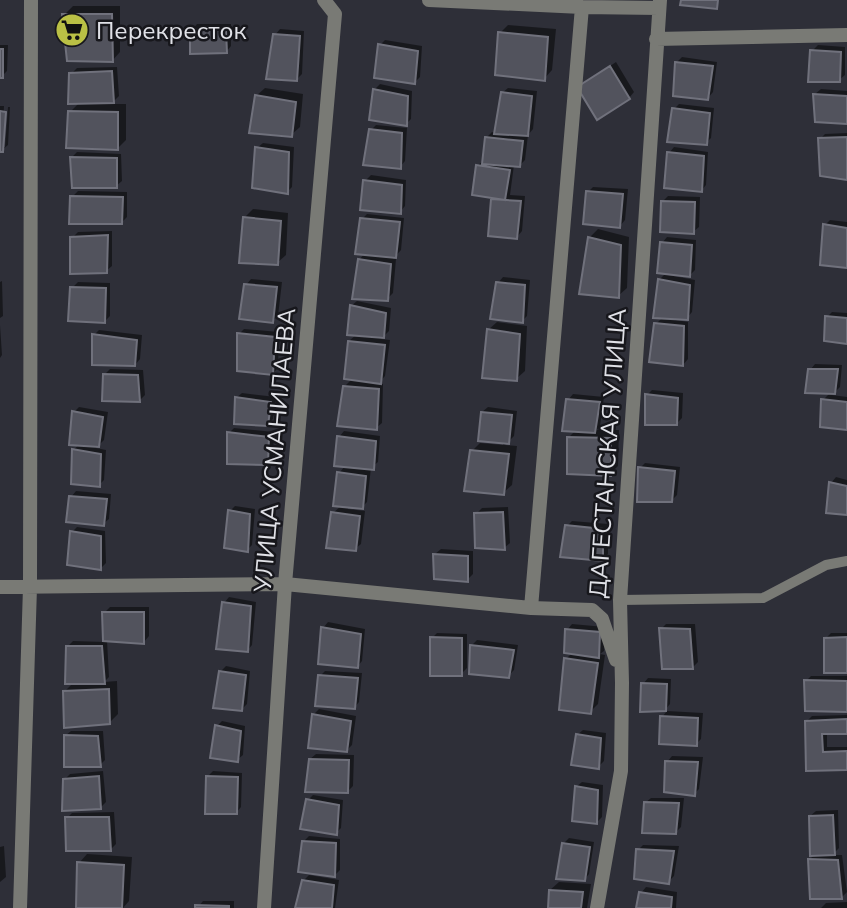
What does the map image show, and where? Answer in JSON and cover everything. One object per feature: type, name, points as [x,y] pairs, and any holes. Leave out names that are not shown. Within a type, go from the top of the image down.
[{"type":"street","points":[[20,908],[30,587],[31,0]]},
{"type":"street","name":"УЛИЦА УСМАНИЛАЕВА","points":[[264,908],[285,584],[335,14],[324,0]]},
{"type":"street","points":[[429,0],[582,8],[659,4]]},
{"type":"street","name":"ДАГЕСТАНСКАЯ УЛИЦА","points":[[597,908],[621,771],[620,600],[659,4]]},
{"type":"street","points":[[531,608],[582,8]]},
{"type":"street","points":[[656,39],[847,36]]},
{"type":"street","points":[[0,587],[285,584],[531,608],[592,610],[602,619],[610,638],[622,683]]},
{"type":"lane","points":[[620,600],[763,598],[826,565],[847,561]]},
{"type":"building","points":[[681,0],[718,0],[717,9],[680,5]]},
{"type":"building","points":[[62,14],[112,14],[113,62],[67,61]]},
{"type":"building","points":[[190,29],[226,29],[227,53],[190,54]]},
{"type":"building","points":[[498,32],[548,37],[545,81],[495,75]]},
{"type":"building","points":[[273,34],[300,36],[297,81],[266,79]]},
{"type":"building","points":[[378,44],[418,51],[415,84],[374,78]]},
{"type":"building","points":[[0,49],[3,49],[3,78],[0,78]]},
{"type":"building","points":[[810,50],[841,52],[840,82],[808,82]]},
{"type":"building","points":[[675,62],[713,66],[708,100],[673,96]]},
{"type":"building","points":[[610,66],[630,99],[597,120],[577,87]]},
{"type":"building","points":[[112,71],[114,103],[68,104],[69,73]]},
{"type":"building","points":[[373,89],[408,96],[407,126],[369,120]]},
{"type":"building","points":[[501,92],[532,96],[528,136],[494,134]]},
{"type":"building","points":[[813,94],[847,96],[847,124],[815,122]]},
{"type":"building","points":[[255,95],[296,102],[292,137],[249,133]]},
{"type":"building","points":[[672,108],[710,113],[707,145],[667,142]]},
{"type":"building","points":[[0,111],[6,112],[3,152],[0,152]]},
{"type":"building","points":[[68,111],[118,112],[118,150],[66,148]]},
{"type":"building","points":[[369,129],[402,133],[401,169],[363,165]]},
{"type":"building","points":[[485,137],[523,141],[520,167],[482,164]]},
{"type":"building","points":[[847,137],[847,180],[820,176],[818,138]]},
{"type":"building","points":[[255,147],[289,152],[288,194],[252,188]]},
{"type":"building","points":[[667,152],[704,156],[702,192],[664,188]]},
{"type":"building","points":[[70,157],[117,158],[117,188],[72,188]]},
{"type":"building","points":[[476,165],[510,170],[505,200],[472,195]]},
{"type":"building","points":[[363,180],[402,185],[401,214],[360,210]]},
{"type":"building","points":[[586,191],[623,194],[620,228],[583,224]]},
{"type":"building","points":[[70,196],[123,197],[122,224],[69,224]]},
{"type":"building","points":[[491,199],[521,201],[517,239],[488,236]]},
{"type":"building","points":[[661,201],[695,202],[694,234],[660,232]]},
{"type":"building","points":[[243,217],[281,221],[278,265],[239,263]]},
{"type":"building","points":[[360,218],[400,222],[396,258],[355,254]]},
{"type":"building","points":[[823,224],[847,228],[847,268],[820,265]]},
{"type":"building","points":[[108,235],[107,273],[70,274],[70,237]]},
{"type":"building","points":[[588,237],[621,245],[619,298],[579,294]]},
{"type":"building","points":[[660,242],[692,245],[690,277],[657,273]]},
{"type":"building","points":[[358,259],[391,264],[388,301],[352,299]]},
{"type":"building","points":[[658,279],[690,285],[688,320],[653,318]]},
{"type":"building","points":[[496,282],[525,285],[523,323],[490,319]]},
{"type":"building","points":[[244,284],[277,287],[273,323],[239,319]]},
{"type":"building","points":[[70,287],[106,288],[105,323],[68,321]]},
{"type":"building","points":[[350,305],[386,313],[384,338],[347,335]]},
{"type":"building","points":[[825,316],[847,318],[847,344],[824,341]]},
{"type":"building","points":[[654,323],[684,326],[683,366],[649,362]]},
{"type":"building","points":[[487,329],[520,334],[517,381],[482,378]]},
{"type":"building","points":[[237,333],[275,337],[273,375],[237,371]]},
{"type":"building","points":[[92,334],[137,340],[135,366],[92,365]]},
{"type":"building","points":[[348,341],[385,345],[381,384],[344,379]]},
{"type":"building","points":[[808,369],[838,369],[835,394],[805,393]]},
{"type":"building","points":[[103,374],[138,375],[140,402],[102,401]]},
{"type":"building","points":[[343,386],[379,389],[377,430],[337,426]]},
{"type":"building","points":[[645,394],[678,398],[677,425],[645,425]]},
{"type":"building","points":[[235,397],[271,402],[268,426],[234,424]]},
{"type":"building","points":[[566,399],[600,402],[595,433],[562,431]]},
{"type":"building","points":[[821,399],[847,402],[847,430],[820,427]]},
{"type":"building","points":[[72,411],[103,417],[99,447],[69,445]]},
{"type":"building","points":[[481,412],[512,415],[509,444],[478,441]]},
{"type":"building","points":[[227,432],[269,437],[268,465],[227,464]]},
{"type":"building","points":[[337,436],[376,441],[374,470],[334,466]]},
{"type":"building","points":[[567,437],[611,438],[611,476],[567,474]]},
{"type":"building","points":[[72,449],[101,454],[100,487],[71,484]]},
{"type":"building","points":[[470,450],[509,454],[504,495],[464,491]]},
{"type":"building","points":[[638,467],[675,471],[672,502],[637,502]]},
{"type":"building","points":[[337,472],[366,476],[363,509],[333,506]]},
{"type":"building","points":[[829,482],[847,486],[847,515],[826,513]]},
{"type":"building","points":[[69,496],[107,499],[104,526],[66,522]]},
{"type":"building","points":[[228,510],[250,514],[248,552],[224,548]]},
{"type":"building","points":[[331,512],[360,516],[356,551],[326,548]]},
{"type":"building","points":[[503,512],[505,550],[475,548],[474,513]]},
{"type":"building","points":[[565,525],[603,529],[603,561],[560,557]]},
{"type":"building","points":[[70,531],[101,536],[101,570],[67,565]]},
{"type":"building","points":[[433,554],[468,556],[468,582],[434,579]]},
{"type":"building","points":[[222,602],[251,606],[248,652],[216,649]]},
{"type":"building","points":[[102,612],[144,612],[144,644],[103,641]]},
{"type":"building","points":[[321,627],[361,634],[358,668],[318,664]]},
{"type":"building","points":[[659,628],[690,629],[693,669],[662,669]]},
{"type":"building","points":[[565,629],[600,632],[599,658],[564,653]]},
{"type":"building","points":[[430,637],[462,638],[462,676],[430,676]]},
{"type":"building","points":[[847,637],[847,673],[824,673],[824,638]]},
{"type":"building","points":[[470,645],[514,650],[509,678],[469,674]]},
{"type":"building","points":[[66,646],[102,646],[105,684],[65,684]]},
{"type":"building","points":[[564,658],[598,663],[591,714],[559,710]]},
{"type":"building","points":[[219,671],[246,675],[242,711],[213,708]]},
{"type":"building","points":[[318,675],[358,678],[355,709],[315,706]]},
{"type":"building","points":[[804,680],[847,681],[847,712],[805,711]]},
{"type":"building","points":[[641,683],[667,684],[666,711],[640,712]]},
{"type":"building","points":[[109,689],[110,724],[64,728],[63,691]]},
{"type":"building","points":[[312,714],[351,721],[347,752],[308,748]]},
{"type":"building","points":[[660,716],[698,718],[697,746],[659,744]]},
{"type":"building","points":[[847,719],[847,734],[822,734],[823,752],[847,751],[847,770],[806,771],[805,721]]},
{"type":"building","points":[[215,725],[241,731],[238,762],[210,758]]},
{"type":"building","points":[[576,734],[601,738],[599,769],[571,765]]},
{"type":"building","points":[[64,735],[98,736],[101,767],[64,767]]},
{"type":"building","points":[[309,759],[349,760],[348,793],[305,792]]},
{"type":"building","points":[[665,761],[698,762],[695,796],[664,792]]},
{"type":"building","points":[[99,776],[101,809],[62,811],[63,779]]},
{"type":"building","points":[[206,776],[238,777],[237,814],[205,814]]},
{"type":"building","points":[[575,786],[598,790],[597,824],[572,821]]},
{"type":"building","points":[[306,799],[339,805],[337,835],[300,829]]},
{"type":"building","points":[[644,802],[679,803],[676,834],[642,833]]},
{"type":"building","points":[[833,815],[835,855],[810,856],[809,816]]},
{"type":"building","points":[[65,817],[109,817],[111,851],[66,851]]},
{"type":"building","points":[[302,841],[336,843],[335,877],[298,872]]},
{"type":"building","points":[[562,843],[590,847],[585,881],[556,879]]},
{"type":"building","points":[[636,849],[674,851],[669,884],[634,879]]},
{"type":"building","points":[[808,859],[838,860],[842,899],[810,899]]},
{"type":"building","points":[[77,862],[124,865],[122,908],[76,908]]},
{"type":"building","points":[[302,880],[334,885],[332,908],[295,908]]},
{"type":"building","points":[[549,890],[583,892],[581,908],[548,908]]},
{"type":"building","points":[[639,892],[672,897],[671,908],[636,908]]},
{"type":"building","points":[[195,905],[229,906],[229,908],[195,908]]},
{"type":"place","name":"Перекресток","points":[[72,30]]}]
